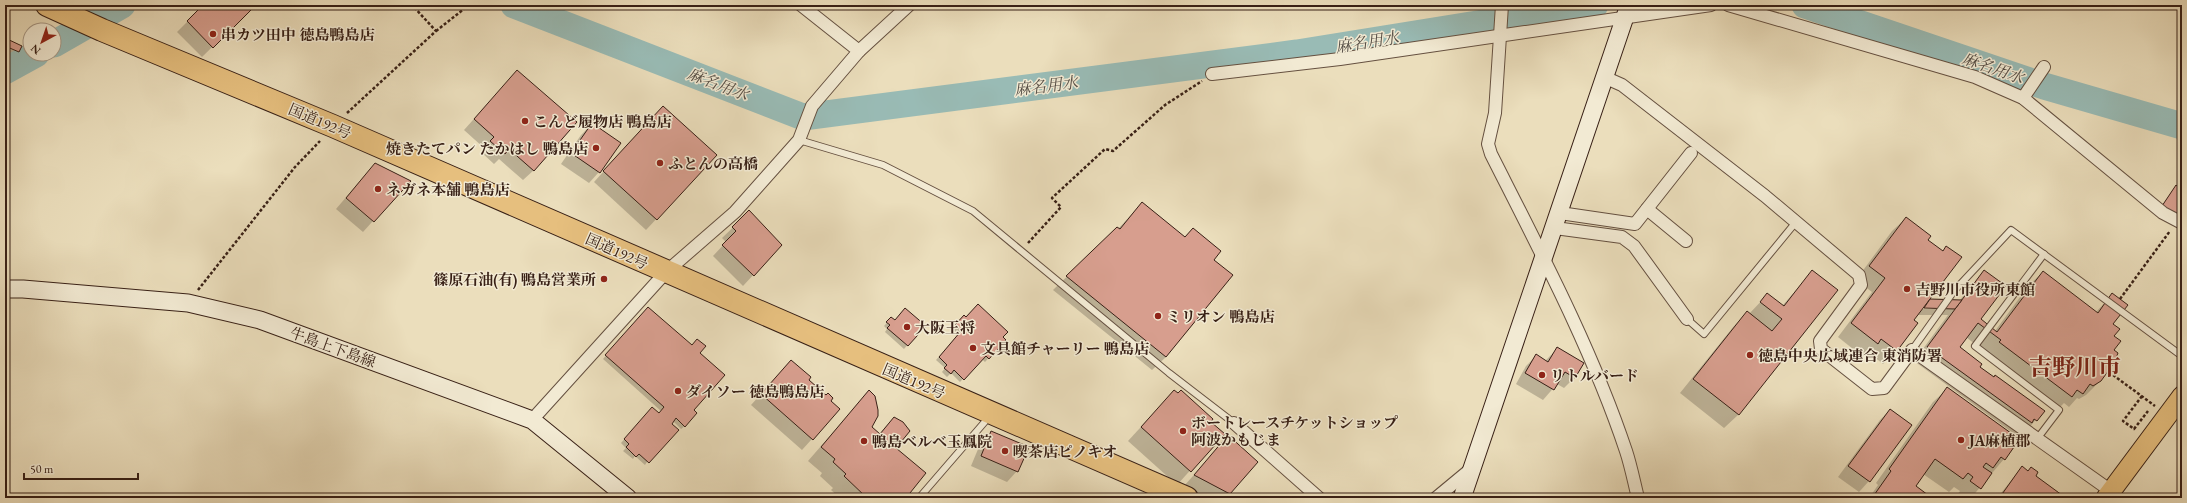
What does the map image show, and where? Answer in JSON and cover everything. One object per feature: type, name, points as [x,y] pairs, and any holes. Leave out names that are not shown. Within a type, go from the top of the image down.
[{"type":"highway","name":"国道192号","points":[[47,5],[102,30],[333,126],[991,414],[1187,498]]},
{"type":"main road","points":[[1462,498],[1627,11]]},
{"type":"main road","name":"牛島上下島線","points":[[5,289],[31,289],[188,303],[260,320],[532,420],[628,498]]},
{"type":"main road","points":[[2108,494],[2182,396]]},
{"type":"street","points":[[801,5],[859,51]]},
{"type":"street","points":[[532,420],[666,272],[735,212],[799,140],[812,106],[859,51],[909,5]]},
{"type":"street","points":[[1212,74],[1340,59],[1627,11],[1711,5]]},
{"type":"street","points":[[1728,5],[1975,77],[2025,94],[2163,213],[2180,222]]},
{"type":"street","points":[[1502,8],[1495,113],[1488,144],[1491,154],[1543,258],[1592,365],[1626,451],[1638,498]]},
{"type":"street","points":[[2025,94],[2044,67]]},
{"type":"street","points":[[1604,77],[1622,85],[1796,222],[1859,275],[1861,285],[1820,341],[1821,349],[1872,388],[1884,388],[1912,350],[2037,439],[2108,494]]},
{"type":"street","points":[[1557,221],[1635,224],[1691,154]]},
{"type":"street","points":[[1647,210],[1686,241]]},
{"type":"street","points":[[1557,221],[1622,237],[1634,246],[1687,319]]},
{"type":"street","points":[[1234,423],[1319,498]]},
{"type":"street","points":[[1436,498],[1471,469]]},
{"type":"lane","points":[[799,140],[890,169],[973,211],[1169,373],[1234,423]]},
{"type":"lane","points":[[1687,319],[1704,334],[1796,222]]},
{"type":"lane","points":[[1912,350],[1954,291],[2011,230],[2182,356]]},
{"type":"lane","points":[[2037,439],[2059,410],[1975,346],[2044,254]]},
{"type":"lane","points":[[919,498],[991,414]]},
{"type":"path","points":[[412,5],[436,30]]},
{"type":"path","points":[[188,303],[295,167],[333,126],[436,30],[469,5]]},
{"type":"path","points":[[486,5],[494,7]]},
{"type":"path","points":[[1021,251],[1061,207],[1052,198],[1105,149],[1113,151],[1166,105],[1212,74]]},
{"type":"path","points":[[2114,306],[2180,222]]},
{"type":"path","points":[[2109,372],[2152,403],[2134,429],[2123,421],[2142,396]]},
{"type":"building","name":"串カツ田中 徳島鴨島店","points":[[203,5],[256,5],[213,48],[187,21]]},
{"type":"building","points":[[5,38],[22,46],[19,52],[5,46]]},
{"type":"building","name":"こんど履物店 鴨島店","points":[[517,70],[577,122],[534,171],[509,149],[505,154],[490,141],[494,137],[474,119]]},
{"type":"building","name":"ふとんの高橋","points":[[663,106],[717,155],[657,220],[603,171]]},
{"type":"building","name":"焼きたてパン たかはし 鴨島店","points":[[592,123],[621,143],[600,173],[571,153]]},
{"type":"building","name":"ネガネ本舗 鴨島店","points":[[375,163],[411,181],[374,222],[346,198]]},
{"type":"building","points":[[2176,185],[2182,190],[2182,216],[2162,206]]},
{"type":"building","name":"ミリオン 鴨島店","points":[[1142,202],[1185,237],[1193,228],[1221,251],[1214,260],[1233,275],[1166,357],[1066,276],[1117,227],[1120,229]]},
{"type":"building","points":[[749,210],[782,245],[754,276],[722,245],[736,231],[732,227]]},
{"type":"building","name":"吉野川市役所東館","points":[[1906,217],[1931,236],[1928,240],[1943,251],[1946,246],[1962,257],[1914,320],[1918,323],[1897,351],[1881,339],[1878,344],[1851,323],[1885,278],[1869,266]]},
{"type":"building","name":"徳島中央広域連合 東消防署","points":[[1812,270],[1838,290],[1739,415],[1693,379],[1747,311],[1772,331],[1782,319],[1760,302],[1767,293],[1784,306]]},
{"type":"building","points":[[1984,270],[2006,286],[1981,319],[1997,332],[2043,271],[2098,313],[2112,293],[2128,305],[2113,324],[2120,329],[2114,336],[2121,341],[2114,350],[2118,353],[2114,363],[2101,381],[2093,386],[2090,384],[2083,394],[2077,390],[2072,397],[1999,342],[2001,340],[1978,323],[1960,347],[1982,364],[1980,367],[1994,377],[1995,375],[2045,411],[2037,421],[2034,419],[2032,423],[1927,347]]},
{"type":"building","points":[[1930,299],[1962,300],[1955,309],[1924,308]]},
{"type":"building","name":"文具館チャーリー 鴨島店","points":[[978,304],[1008,332],[1003,337],[1006,340],[989,359],[986,356],[964,380],[954,370],[951,374],[944,368],[947,365],[939,357],[961,331],[955,325],[964,315],[966,317]]},
{"type":"building","name":"ダイソー 徳島鴨島店","points":[[648,307],[692,345],[697,339],[706,346],[700,353],[725,375],[694,410],[697,413],[685,427],[676,418],[672,424],[679,430],[649,463],[639,454],[636,457],[626,447],[629,444],[624,439],[652,407],[659,413],[664,407],[605,355]]},
{"type":"building","name":"大阪王将","points":[[905,308],[926,326],[908,346],[887,328],[890,325],[886,322],[891,317],[895,320]]},
{"type":"building","points":[[1557,347],[1584,363],[1575,378],[1565,372],[1554,390],[1525,373],[1536,354],[1548,362]]},
{"type":"building","points":[[791,360],[811,377],[809,380],[826,395],[828,393],[833,398],[831,401],[840,409],[813,440],[761,394]]},
{"type":"building","name":"JA麻植郡","points":[[1947,387],[2015,436],[2009,444],[2014,447],[2005,460],[2001,457],[1993,468],[1986,463],[1983,467],[1992,473],[1981,489],[1970,481],[1973,477],[1968,473],[1963,479],[1935,459],[1916,486],[1932,498],[1872,498],[1891,471],[1889,469]]},
{"type":"building","name":"鴨島ベルベ玉鳳院","points":[[869,390],[875,396],[878,410],[878,416],[872,427],[880,434],[894,417],[903,422],[910,431],[896,448],[926,473],[906,498],[867,498],[844,476],[846,474],[833,462],[835,459],[821,447]]},
{"type":"building","name":"ボートレースチケットショップ 阿波かもじま","points":[[1174,390],[1178,393],[1181,390],[1213,419],[1211,422],[1225,434],[1191,472],[1141,427]]},
{"type":"building","points":[[1890,409],[1912,425],[1870,482],[1848,466]]},
{"type":"building","name":"喫茶店ピノキオ","points":[[991,431],[1029,447],[1018,472],[981,456]]},
{"type":"building","points":[[1228,435],[1258,462],[1230,494],[1194,475]]},
{"type":"building","name":"JA麻植郡","points":[[2022,466],[2028,471],[2031,467],[2038,472],[2036,476],[2066,498],[2000,497]]},
{"type":"waterway","name":"麻名用水","points":[[62,39],[122,5]]},
{"type":"waterway","name":"麻名用水","points":[[514,5],[803,117],[1297,53],[1595,5]]},
{"type":"waterway","name":"麻名用水","points":[[1805,5],[2044,86],[2182,126]]},
{"type":"waterway","name":"麻名用水","points":[[5,71],[22,62]]},
{"type":"place","name":"串カツ田中 徳島鴨島店","points":[[213,34]]},
{"type":"place","name":"こんど履物店 鴨島店","points":[[525,121]]},
{"type":"place","name":"焼きたてパン たかはし 鴨島店","points":[[596,148]]},
{"type":"place","name":"ふとんの高橋","points":[[660,163]]},
{"type":"place","name":"ネガネ本舗 鴨島店","points":[[378,189]]},
{"type":"place","name":"篠原石油(有) 鴨島営業所","points":[[604,279]]},
{"type":"place","name":"吉野川市役所東館","points":[[1907,289]]},
{"type":"place","name":"ミリオン 鴨島店","points":[[1158,316]]},
{"type":"place","name":"大阪王将","points":[[907,327]]},
{"type":"place","name":"文具館チャーリー 鴨島店","points":[[973,348]]},
{"type":"place","name":"徳島中央広域連合 東消防署","points":[[1750,355]]},
{"type":"place","name":"リトルバード","points":[[1542,375]]},
{"type":"place","name":"ダイソー 徳島鴨島店","points":[[678,391]]},
{"type":"place","name":"ボートレースチケットショップ 阿波かもじま","points":[[1183,431]]},
{"type":"place","name":"JA麻植郡","points":[[1961,440]]},
{"type":"place","name":"鴨島ベルベ玉鳳院","points":[[864,441]]},
{"type":"place","name":"喫茶店ピノキオ","points":[[1005,451]]},
{"type":"district","name":"吉野川市","points":[[2075,367]]}]
